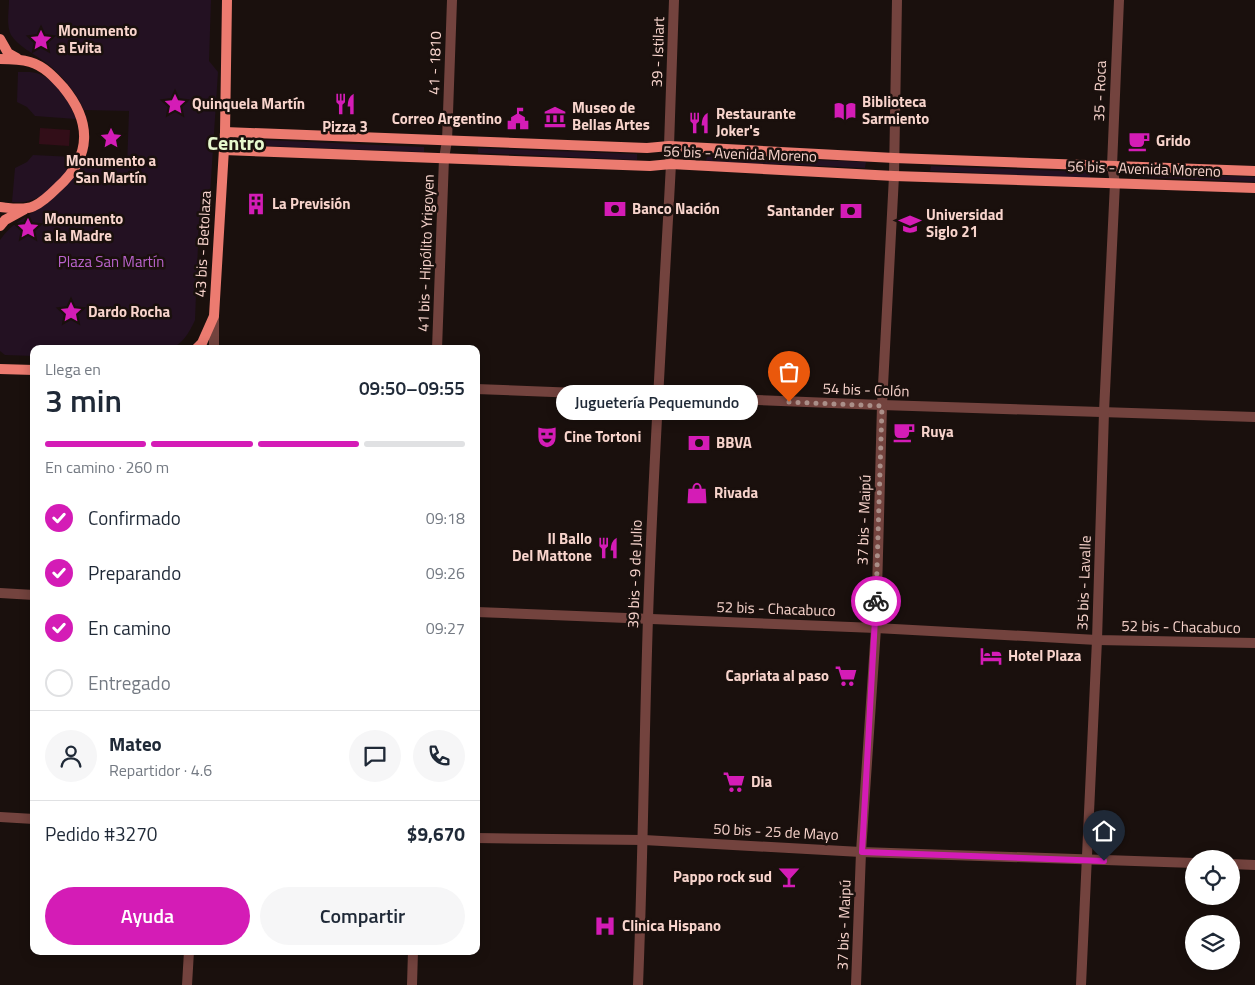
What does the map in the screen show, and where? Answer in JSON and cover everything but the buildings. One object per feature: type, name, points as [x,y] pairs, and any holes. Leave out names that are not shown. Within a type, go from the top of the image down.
[{"type":"main road","name":"43 bis - Betolaza","points":[[214,316],[224,141],[227,0]]},
{"type":"main road","points":[[0,39],[8,53],[18,59]]},
{"type":"main road","points":[[0,59],[18,59],[32,62],[43,68],[59,82],[78,109],[85,137],[83,152],[74,169],[62,184],[46,198],[34,206],[25,208],[0,208]]},
{"type":"main road","name":"56 bis - Avenida Moreno","points":[[224,141],[447,141],[647,148],[669,146],[894,158],[1255,170]]},
{"type":"main road","name":"56 bis - Avenida Moreno","points":[[224,141],[444,158],[650,166],[671,164],[894,176],[1255,188]]},
{"type":"main road","points":[[0,226],[25,208]]},
{"type":"main road","points":[[200,345],[214,316]]},
{"type":"main road","points":[[0,369],[30,370]]},
{"type":"street","name":"41 - 1810","points":[[444,158],[447,141],[452,0]]},
{"type":"street","name":"39 - Istilart","points":[[671,164],[669,146],[674,0]]},
{"type":"street","name":"37 bis - Maipú","points":[[856,985],[876,628],[882,406],[894,176],[897,0]]},
{"type":"street","name":"35 - Roca","points":[[1114,183],[1112,166],[1118,0]]},
{"type":"street","name":"41 bis - Hipólito Yrigoyen","points":[[438,345],[444,158]]},
{"type":"street","name":"39 bis - 9 de Julio","points":[[638,985],[644,840],[648,619],[671,164]]},
{"type":"street","name":"35 bis - Lavalle","points":[[1081,985],[1097,640],[1114,183]]},
{"type":"street","name":"43 bis - Betolaza","points":[[214,316],[214,345]]},
{"type":"street","name":"54 bis - Colón","points":[[480,389],[882,406],[1255,417]]},
{"type":"street","points":[[0,593],[30,595]]},
{"type":"street","name":"52 bis - Chacabuco","points":[[480,612],[876,628],[1097,640],[1255,644]]},
{"type":"street","points":[[0,817],[30,818]]},
{"type":"street","name":"50 bis - 25 de Mayo","points":[[480,838],[644,840],[862,852],[1185,863]]},
{"type":"street","points":[[1240,864],[1255,865]]},
{"type":"street","points":[[187,985],[189,955]]},
{"type":"street","points":[[412,985],[413,955]]},
{"type":"green space","name":"Plaza San Martín","points":[[9,0],[211,0],[209,61],[218,72],[209,210],[199,220],[195,320],[186,337],[176,345],[30,345],[30,356],[5,355],[0,351],[0,240],[14,225],[59,193],[81,166],[127,167],[129,111],[84,110],[77,97],[62,78],[45,62],[14,39],[9,31]]},
{"type":"green space","points":[[18,72],[36,73],[53,83],[63,94],[76,119],[35,116],[27,107],[17,102]]},
{"type":"green space","points":[[265,140],[424,147],[424,152],[265,146]]},
{"type":"green space","points":[[478,148],[637,154],[637,160],[478,153]]},
{"type":"green space","points":[[33,155],[74,157],[62,178],[43,195],[24,202],[12,202],[15,168],[27,162]]},
{"type":"green space","points":[[707,156],[866,162],[865,168],[706,161]]},
{"type":"green space","points":[[931,166],[1090,172],[1090,178],[930,171]]},
{"type":"green space","points":[[1143,172],[1255,177],[1255,182],[1142,177]]},
{"type":"shaded area","points":[[40,128],[70,130],[69,146],[39,144]]},
{"type":"way so far","points":[[789,402],[882,406],[876,601]]},
{"type":"place","name":"Monumento a Evita","points":[[41,40]]},
{"type":"place","name":"Quinquela Martín","points":[[175,104]]},
{"type":"place","name":"Pizza 3","points":[[345,104]]},
{"type":"place","name":"Biblioteca Sarmiento","points":[[845,111]]},
{"type":"place","name":"Museo de Bellas Artes","points":[[555,117]]},
{"type":"place","name":"Correo Argentino","points":[[518,119]]},
{"type":"place","name":"Restaurante Joker's","points":[[699,123]]},
{"type":"place","name":"Monumento a San Martín","points":[[111,138]]},
{"type":"place","name":"Grido","points":[[1139,141]]},
{"type":"place","name":"La Previsión","points":[[256,204]]},
{"type":"place","name":"Banco Nación","points":[[615,209]]},
{"type":"place","name":"Santander","points":[[851,211]]},
{"type":"place","name":"Universidad Siglo 21","points":[[910,224]]},
{"type":"place","name":"Monumento a la Madre","points":[[28,228]]},
{"type":"place","name":"Dardo Rocha","points":[[71,312]]},
{"type":"place","name":"Juguetería Pequemundo","points":[[789,402]]},
{"type":"place","name":"Ruya","points":[[904,432]]},
{"type":"place","name":"Cine Tortoni","points":[[547,437]]},
{"type":"place","name":"BBVA","points":[[699,443]]},
{"type":"place","name":"Rivada","points":[[697,493]]},
{"type":"place","name":"Il Ballo Del Mattone","points":[[608,548]]},
{"type":"place","name":"Hotel Plaza","points":[[991,656]]},
{"type":"place","name":"Capriata al paso","points":[[846,676]]},
{"type":"place","name":"Dia","points":[[734,782]]},
{"type":"place","name":"Pappo rock sud","points":[[789,877]]},
{"type":"place","name":"Clinica Hispano","points":[[605,926]]},
{"type":"district","name":"Centro","points":[[236,143]]},
{"type":"route","points":[[876,601],[876,628],[862,852],[1104,861]]}]
